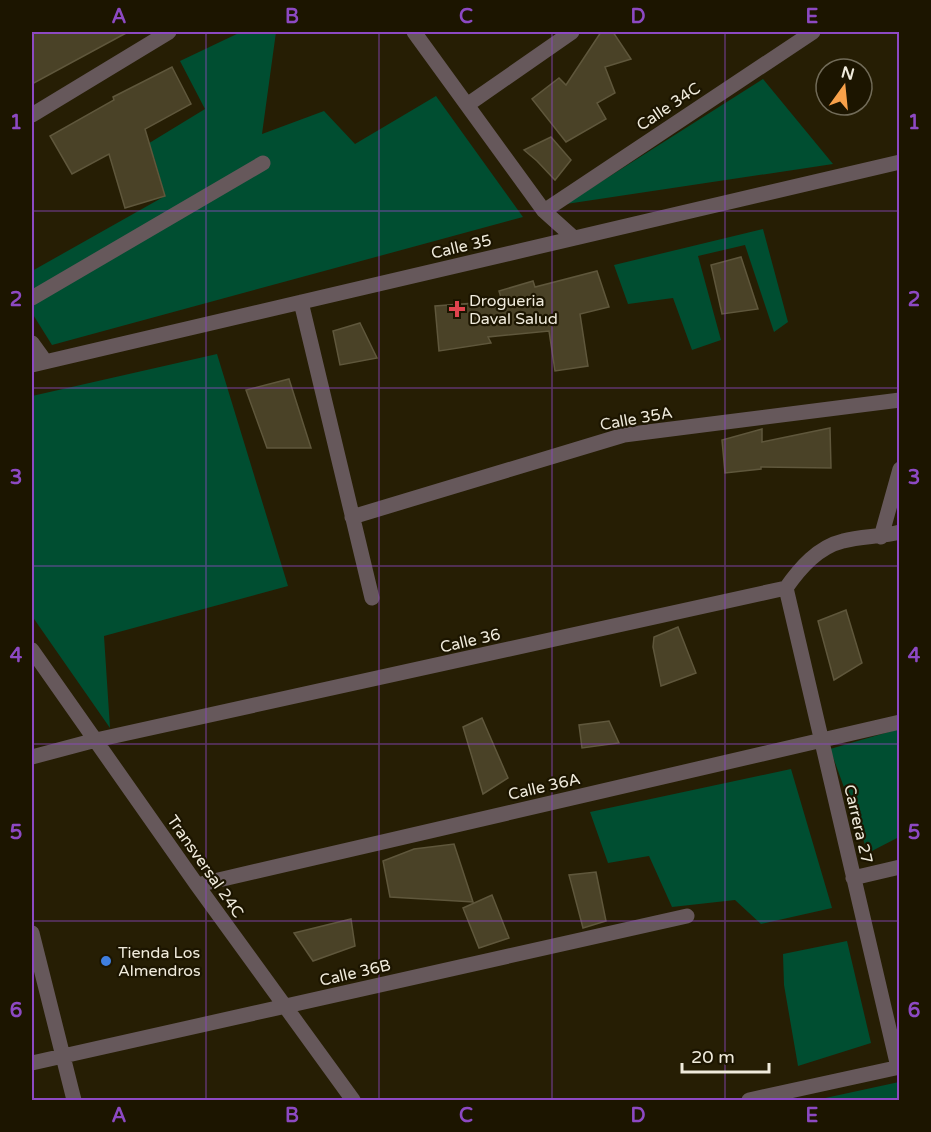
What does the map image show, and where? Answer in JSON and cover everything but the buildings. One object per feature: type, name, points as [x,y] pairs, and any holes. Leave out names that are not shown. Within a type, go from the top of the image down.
[{"type":"street","points":[[32,115],[169,32]]},
{"type":"street","points":[[414,32],[544,211],[574,238]]},
{"type":"street","points":[[467,105],[572,32]]},
{"type":"street","name":"Calle 34C","points":[[544,211],[813,32]]},
{"type":"street","name":"Calle 35","points":[[38,363],[900,162]]},
{"type":"street","points":[[32,298],[263,163]]},
{"type":"street","points":[[301,302],[372,598]]},
{"type":"street","points":[[32,343],[38,363]]},
{"type":"street","name":"Calle 35A","points":[[352,517],[624,435],[900,400]]},
{"type":"street","points":[[881,537],[900,469]]},
{"type":"street","points":[[786,588],[796,573],[813,556],[842,541],[881,537],[900,532]]},
{"type":"street","name":"Calle 36","points":[[32,757],[96,740],[786,588]]},
{"type":"street","name":"Carrera 27","points":[[786,588],[820,741],[899,1067]]},
{"type":"street","name":"Transversal 24C","points":[[32,650],[197,885],[353,1101]]},
{"type":"street","name":"Calle 36A","points":[[197,885],[900,722]]},
{"type":"street","points":[[853,878],[900,867]]},
{"type":"street","name":"Calle 36B","points":[[32,1063],[687,916]]},
{"type":"street","points":[[32,933],[74,1101]]},
{"type":"street","points":[[749,1101],[899,1067]]},
{"type":"green space","points":[[241,32],[276,32],[262,134],[324,111],[355,144],[436,96],[523,217],[52,345],[32,313],[32,271],[165,196],[154,157],[146,145],[205,109],[180,61]]},
{"type":"green space","points":[[763,79],[833,164],[566,204]]},
{"type":"green space","points":[[763,229],[788,322],[774,332],[745,245],[698,256],[721,340],[692,350],[673,298],[628,304],[614,265]]},
{"type":"green space","points":[[217,354],[288,586],[104,636],[110,728],[32,616],[32,396]]},
{"type":"green space","points":[[899,729],[899,837],[868,853],[830,749]]},
{"type":"green space","points":[[791,769],[832,908],[761,924],[735,900],[672,907],[649,856],[608,863],[590,812]]},
{"type":"green space","points":[[847,941],[871,1043],[798,1066],[784,985],[783,954]]},
{"type":"green space","points":[[899,1082],[899,1100],[816,1100]]},
{"type":"place","name":"Drogueria Daval Salud","points":[[457,309]]},
{"type":"place","name":"Tienda Los Almendros","points":[[106,961]]}]
